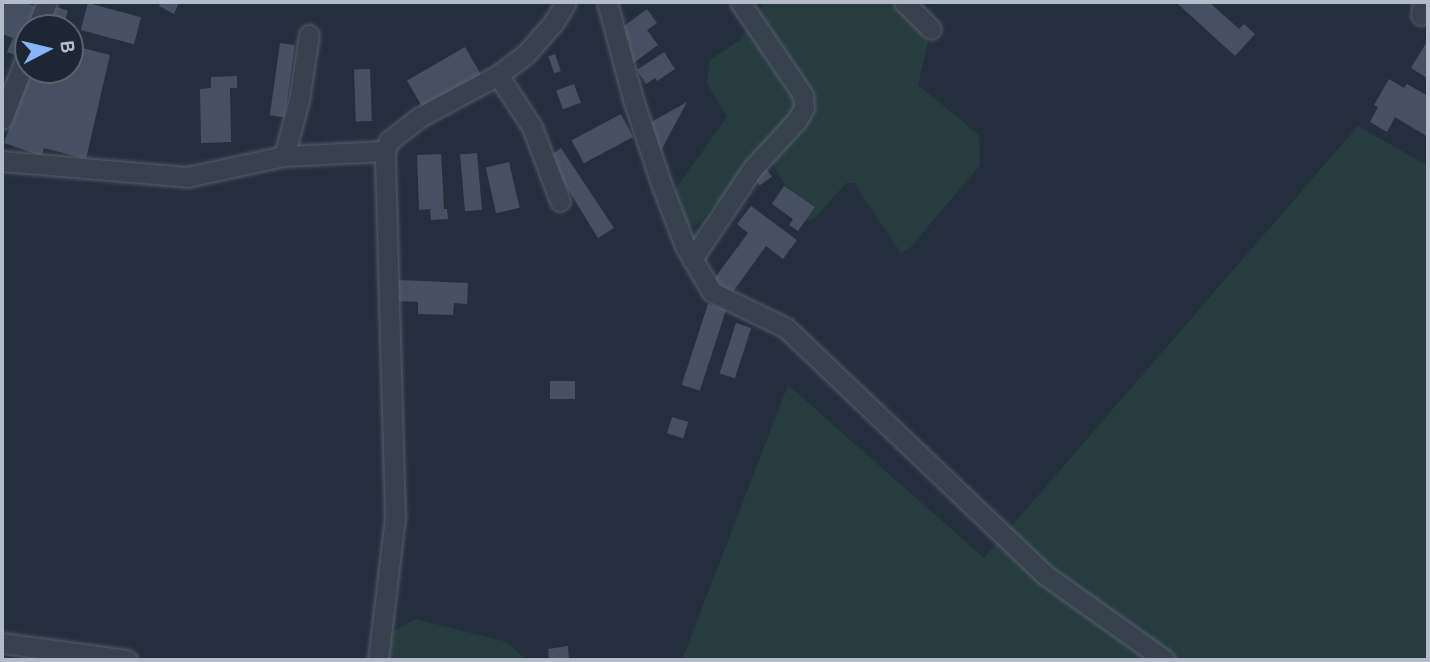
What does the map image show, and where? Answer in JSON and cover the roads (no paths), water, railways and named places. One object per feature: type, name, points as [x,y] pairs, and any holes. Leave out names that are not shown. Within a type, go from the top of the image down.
[{"type":"street","points":[[378,660],[395,518],[385,151],[389,141],[420,117],[498,75],[525,55],[566,2]]},
{"type":"street","points":[[607,2],[657,173],[692,259],[712,292],[786,328],[1044,573],[1165,660]]},
{"type":"street","points":[[692,259],[753,167],[797,120],[804,108],[803,95],[740,2]]},
{"type":"street","points":[[904,2],[930,29]]},
{"type":"street","points":[[284,156],[299,100],[309,34]]},
{"type":"street","points":[[498,75],[532,127],[560,201]]},
{"type":"street","points":[[2,119],[16,84]]},
{"type":"street","points":[[2,161],[187,177],[284,156],[385,151]]},
{"type":"street","points":[[2,643],[127,660]]}]
